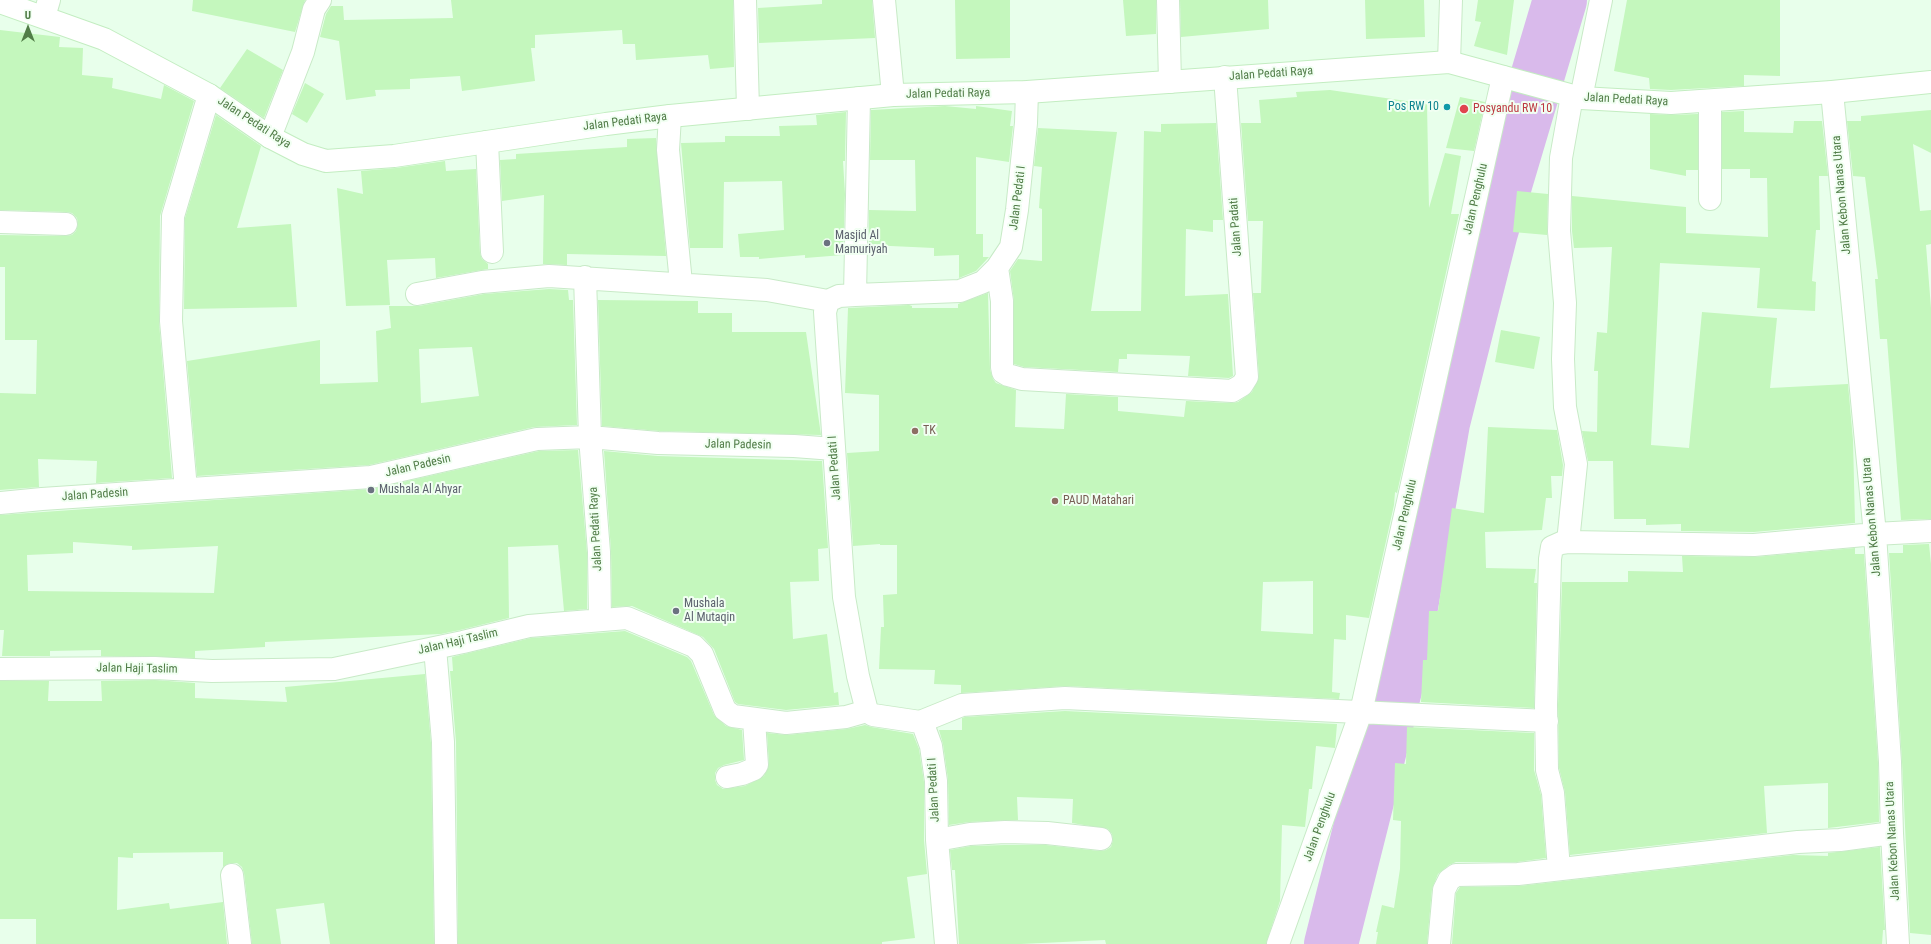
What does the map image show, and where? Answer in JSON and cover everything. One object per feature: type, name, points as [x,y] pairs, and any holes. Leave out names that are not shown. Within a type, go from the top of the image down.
[{"type":"street","points":[[270,137],[303,52],[314,9],[320,0]]},
{"type":"street","points":[[745,0],[748,109]]},
{"type":"street","points":[[884,0],[893,95]]},
{"type":"street","points":[[1168,0],[1170,82]]},
{"type":"street","points":[[1449,62],[1451,0]]},
{"type":"street","points":[[1568,542],[1576,464],[1565,407],[1563,359],[1565,303],[1559,230],[1561,158],[1571,96],[1600,0]]},
{"type":"street","name":"Jalan Pedati Raya","points":[[0,2],[47,8],[209,95],[270,137],[303,154],[326,161],[394,156],[606,124],[670,116],[893,95],[1027,92],[1449,62],[1571,96],[1671,103],[1832,92],[1931,82]]},
{"type":"street","name":"Jalan Padati","points":[[997,268],[1002,301],[1002,367],[1003,372],[1008,375],[1022,379],[1232,391],[1242,385],[1247,377],[1225,77]]},
{"type":"street","name":"Jalan Penghulu","points":[[1278,944],[1369,712],[1505,78]]},
{"type":"street","name":"Jalan Pedati I","points":[[867,711],[858,676],[844,597],[826,312],[828,301],[839,296],[960,291],[983,282],[997,268],[1011,247],[1017,210],[1026,123],[1027,92]]},
{"type":"street","name":"Jalan Kebon Nanas Utara","points":[[1832,92],[1875,534],[1890,762],[1898,944]]},
{"type":"street","points":[[186,489],[171,321],[173,216],[209,95]]},
{"type":"street","points":[[855,295],[859,98]]},
{"type":"street","points":[[1710,101],[1710,200]]},
{"type":"street","points":[[670,116],[668,150],[681,283]]},
{"type":"street","points":[[487,142],[492,252]]},
{"type":"street","points":[[0,222],[66,224]]},
{"type":"street","points":[[417,294],[482,282],[549,276],[681,283],[767,290],[828,301]]},
{"type":"street","name":"Jalan Pedati Raya","points":[[586,277],[590,437],[598,552],[600,620]]},
{"type":"street","name":"Jalan Padesin","points":[[0,503],[371,477],[537,439],[590,437],[658,443],[794,446],[834,449]]},
{"type":"street","points":[[1559,869],[1553,793],[1547,770],[1546,721],[1550,552],[1552,547],[1556,544],[1568,542],[1754,545],[1875,534],[1931,531]]},
{"type":"street","name":"Jalan Haji Taslim","points":[[0,669],[155,668],[212,671],[334,669],[435,648],[529,626],[627,618],[694,646],[702,654],[725,710],[733,716],[754,720],[786,723],[846,717],[867,711]]},
{"type":"street","points":[[435,648],[443,742],[446,944]]},
{"type":"street","points":[[867,711],[873,715],[920,722],[962,705],[1065,698],[1546,721]]},
{"type":"street","points":[[727,777],[742,774],[754,769],[757,765],[754,720]]},
{"type":"street","name":"Jalan Pedati I","points":[[920,722],[924,727],[931,746],[936,781],[937,840],[946,944]]},
{"type":"street","points":[[937,840],[970,834],[1005,832],[1048,833],[1101,839]]},
{"type":"street","points":[[1439,944],[1444,890],[1449,880],[1456,875],[1518,874],[1608,865],[1798,842],[1840,840],[1892,833]]},
{"type":"street","points":[[232,875],[240,944]]},
{"type":"building","points":[[193,0],[305,0],[295,32],[192,11]]},
{"type":"building","points":[[451,0],[733,0],[734,67],[710,69],[708,55],[636,60],[635,44],[623,44],[622,30],[535,35],[535,48],[531,48],[535,81],[462,91],[460,76],[410,79],[410,89],[375,90],[376,96],[346,100],[339,41],[320,37],[326,14],[331,6],[343,6],[344,20],[453,18]]},
{"type":"building","points":[[822,0],[872,0],[875,38],[759,43],[758,8],[822,4]]},
{"type":"building","points":[[955,0],[1010,0],[1010,58],[956,59]]},
{"type":"building","points":[[1123,0],[1156,0],[1156,34],[1126,36]]},
{"type":"building","points":[[1180,0],[1268,0],[1269,29],[1181,37]]},
{"type":"building","points":[[1365,0],[1424,0],[1425,37],[1366,39]]},
{"type":"building","points":[[1478,0],[1514,0],[1507,55],[1474,46],[1481,22],[1475,21]]},
{"type":"building","points":[[1627,0],[1780,0],[1780,76],[1744,75],[1744,86],[1671,90],[1650,89],[1649,78],[1614,71]]},
{"type":"building","points":[[0,30],[60,37],[59,47],[83,48],[82,75],[113,78],[112,88],[161,99],[164,85],[194,101],[160,216],[159,322],[172,478],[96,483],[97,461],[38,459],[39,487],[0,490],[0,393],[36,394],[37,340],[5,340],[5,267],[0,267],[0,235],[66,236],[72,235],[76,231],[78,224],[77,218],[72,213],[67,212],[0,210]]},
{"type":"building","points":[[247,49],[283,70],[264,118],[220,88]]},
{"type":"building","points":[[305,83],[324,94],[307,123],[292,114]]},
{"type":"building","points":[[1330,90],[1427,104],[1429,208],[1445,153],[1461,156],[1451,214],[1459,214],[1397,493],[1395,492],[1394,505],[1369,618],[1346,615],[1346,640],[1334,639],[1332,692],[1340,693],[1339,699],[1066,686],[961,693],[961,685],[934,684],[935,670],[879,669],[881,627],[884,627],[883,595],[897,594],[897,545],[880,544],[853,546],[847,453],[879,451],[879,395],[845,393],[848,308],[909,305],[912,306],[912,308],[958,308],[958,304],[988,293],[990,369],[996,383],[1016,390],[1015,427],[1064,429],[1066,394],[1118,397],[1118,411],[1184,417],[1186,401],[1238,402],[1252,392],[1259,377],[1253,293],[1261,293],[1263,221],[1248,221],[1241,123],[1261,123],[1259,100],[1297,97],[1296,92]],"holes":[[[1313,581],[1313,634],[1261,631],[1263,582]]]},
{"type":"building","points":[[1460,97],[1485,102],[1474,151],[1446,148]]},
{"type":"building","points":[[945,106],[976,109],[976,106],[1012,111],[1010,126],[1013,126],[1009,162],[976,157],[976,234],[983,234],[983,257],[989,257],[976,271],[959,278],[959,255],[934,256],[934,248],[869,245],[869,210],[916,211],[915,160],[870,160],[871,110]]},
{"type":"building","points":[[1931,110],[1931,153],[1913,144],[1920,211],[1931,210],[1931,244],[1926,245],[1931,308],[1931,519],[1901,520],[1887,339],[1880,339],[1875,279],[1878,279],[1865,177],[1853,176],[1847,121],[1861,121],[1861,116]]},
{"type":"building","points":[[1744,111],[1744,132],[1793,133],[1794,121],[1822,121],[1828,176],[1819,176],[1820,230],[1816,230],[1812,281],[1816,282],[1815,311],[1757,308],[1760,268],[1660,263],[1651,445],[1689,448],[1702,312],[1777,318],[1770,388],[1848,384],[1853,440],[1855,523],[1754,532],[1681,531],[1681,524],[1646,525],[1646,519],[1614,519],[1613,461],[1588,461],[1582,431],[1597,432],[1598,371],[1594,371],[1597,332],[1607,333],[1612,247],[1574,248],[1572,231],[1572,196],[1686,207],[1686,233],[1768,237],[1767,178],[1750,178],[1750,169],[1722,169],[1722,112]]},
{"type":"building","points":[[846,112],[845,161],[843,161],[845,194],[843,255],[805,258],[805,255],[759,259],[759,257],[740,257],[738,234],[784,230],[782,181],[724,182],[723,248],[690,248],[681,143],[725,142],[725,136],[780,136],[779,126],[817,125],[816,115]]},
{"type":"building","points":[[1650,114],[1698,114],[1698,170],[1686,170],[1686,176],[1650,169]]},
{"type":"building","points":[[216,115],[261,146],[237,228],[291,224],[297,307],[184,309],[185,218]]},
{"type":"building","points":[[1216,123],[1223,220],[1213,220],[1213,232],[1186,229],[1185,296],[1228,294],[1233,376],[1229,378],[1188,376],[1190,356],[1127,354],[1127,359],[1119,359],[1118,372],[1024,367],[1014,364],[1014,301],[1010,271],[1018,259],[1042,261],[1042,209],[1039,208],[1042,167],[1034,166],[1038,128],[1117,132],[1091,311],[1141,311],[1144,131],[1161,132],[1161,124]]},
{"type":"building","points":[[656,138],[666,256],[567,254],[567,265],[543,264],[544,195],[502,201],[500,160],[516,159],[516,154],[627,147],[627,139]]},
{"type":"building","points":[[445,161],[446,171],[476,169],[480,253],[482,259],[488,264],[488,269],[436,278],[435,258],[387,260],[390,305],[346,306],[337,188],[363,194],[361,171]]},
{"type":"building","points":[[1517,191],[1548,194],[1547,235],[1513,232]]},
{"type":"building","points":[[549,289],[568,290],[569,300],[573,300],[577,425],[534,427],[369,465],[197,476],[187,361],[320,340],[320,384],[378,382],[376,331],[391,328],[389,306],[419,306],[484,294]],"holes":[[[472,347],[479,396],[421,403],[419,349]]]},
{"type":"building","points":[[598,300],[698,301],[698,313],[732,313],[732,332],[806,332],[821,435],[659,431],[602,426]]},
{"type":"building","points":[[1501,330],[1540,337],[1534,369],[1495,362]]},
{"type":"building","points":[[1488,427],[1557,430],[1563,465],[1562,476],[1551,476],[1552,498],[1546,498],[1542,530],[1485,532],[1486,568],[1536,569],[1534,583],[1537,583],[1534,708],[1421,702],[1423,660],[1427,660],[1429,611],[1438,611],[1452,508],[1484,513]]},
{"type":"building","points":[[578,450],[587,553],[587,609],[564,611],[558,545],[508,547],[509,618],[460,630],[441,634],[265,642],[265,647],[195,651],[195,658],[101,656],[101,650],[50,651],[50,656],[2,656],[4,630],[0,630],[0,515],[372,489],[539,451]],"holes":[[[73,542],[132,546],[132,550],[218,546],[214,593],[28,591],[27,555],[73,553]]]},
{"type":"building","points":[[604,451],[658,456],[822,461],[828,548],[818,549],[819,581],[790,582],[793,639],[827,634],[834,693],[838,692],[839,705],[786,710],[738,704],[735,702],[714,649],[703,637],[632,606],[612,607],[611,551]]},
{"type":"building","points":[[1929,544],[1931,564],[1931,935],[1910,933],[1902,762],[1889,553],[1903,553],[1903,545]]},
{"type":"building","points":[[1855,548],[1855,554],[1864,554],[1878,763],[1879,822],[1828,828],[1828,783],[1764,786],[1767,833],[1570,855],[1565,792],[1559,768],[1558,705],[1562,582],[1628,582],[1628,571],[1683,572],[1682,556],[1755,557]]},
{"type":"building","points":[[625,631],[687,657],[691,661],[714,715],[726,726],[742,730],[744,760],[724,765],[718,768],[715,773],[717,785],[723,789],[745,786],[764,776],[769,764],[767,733],[787,735],[847,729],[865,725],[913,734],[919,749],[924,782],[924,840],[927,874],[907,877],[915,938],[882,942],[882,944],[458,944],[456,742],[450,671],[453,671],[452,657],[531,638]]},
{"type":"building","points":[[425,674],[431,743],[434,944],[330,944],[324,903],[276,909],[281,944],[252,944],[244,873],[242,867],[237,863],[230,863],[223,867],[223,852],[133,853],[133,858],[118,857],[117,910],[169,903],[170,909],[223,902],[227,944],[36,944],[36,919],[0,919],[0,681],[49,681],[48,701],[102,701],[101,681],[155,680],[195,683],[195,698],[287,702],[285,687]]},
{"type":"building","points":[[1065,711],[1337,724],[1335,748],[1316,746],[1312,789],[1309,789],[1305,827],[1282,825],[1280,901],[1266,944],[1106,944],[1105,940],[1021,944],[959,944],[955,870],[952,870],[950,850],[971,846],[1046,845],[1100,851],[1111,847],[1113,840],[1112,834],[1108,829],[1072,823],[1073,799],[1017,797],[1018,820],[969,822],[949,825],[948,779],[943,744],[939,730],[962,730],[962,718],[965,717]]},
{"type":"building","points":[[1407,727],[1534,733],[1534,770],[1541,795],[1546,858],[1517,862],[1456,862],[1449,865],[1438,874],[1432,889],[1427,944],[1376,944],[1378,932],[1376,932],[1382,905],[1394,908],[1400,869],[1401,821],[1393,820],[1395,763],[1406,764]]},
{"type":"building","points":[[1880,847],[1885,930],[1883,930],[1882,944],[1452,944],[1456,893],[1460,887],[1519,886],[1793,855],[1828,856],[1828,853]]},
{"type":"waterway","points":[[1331,944],[1400,670],[1443,423],[1491,232],[1560,0]]},
{"type":"place","name":"Pos RW 10","points":[[1447,107]]},
{"type":"place","name":"Posyandu RW 10","points":[[1464,109]]},
{"type":"place","name":"Masjid Al Mamuriyah","points":[[827,243]]},
{"type":"place","name":"TK","points":[[915,431]]},
{"type":"place","name":"Mushala Al Ahyar","points":[[371,490]]},
{"type":"place","name":"PAUD Matahari","points":[[1055,501]]},
{"type":"place","name":"Mushala Al Mutaqin","points":[[676,611]]}]
